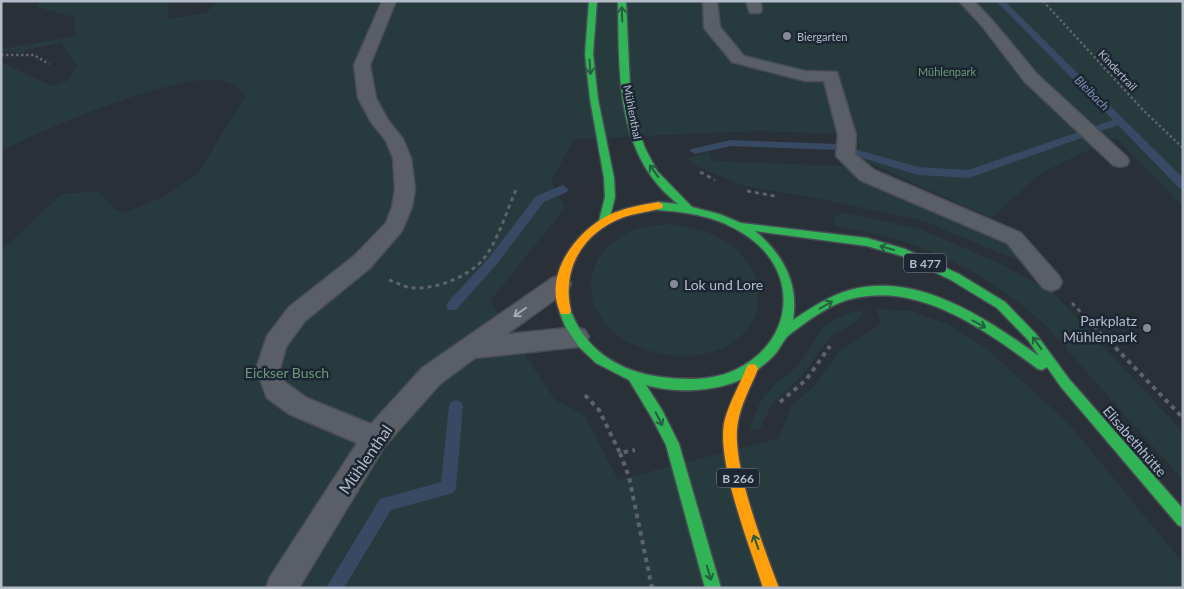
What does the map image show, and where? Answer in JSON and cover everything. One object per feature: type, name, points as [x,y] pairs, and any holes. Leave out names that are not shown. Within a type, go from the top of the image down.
[{"type":"main road","points":[[593,1],[589,54],[590,76],[610,178],[610,197],[604,221]]},
{"type":"main road","name":"Mühlenthal","points":[[622,1],[623,60],[631,109],[640,145],[650,168],[686,207]]},
{"type":"main road","points":[[658,206],[686,207],[715,214],[742,226],[768,249],[779,262],[788,284],[791,308],[786,331],[772,351],[752,369],[726,380],[696,386],[665,385],[634,377],[602,361],[578,338],[564,311],[560,284],[567,259],[582,237],[604,221],[630,211],[658,206]]},
{"type":"main road","name":"B 477","points":[[742,226],[867,242],[905,253],[955,276],[1001,305],[1032,337],[1065,383]]},
{"type":"main road","name":"B 477","points":[[786,331],[829,302],[863,290],[896,291],[938,303],[984,326],[1021,349],[1065,383]]},
{"type":"main road","name":"B 266","points":[[752,369],[732,424],[730,437],[734,463],[750,522],[771,588]]},
{"type":"main road","points":[[634,377],[657,414],[672,444],[713,588]]},
{"type":"main road","name":"Elisabethhütte","points":[[1065,383],[1183,520]]},
{"type":"lane","points":[[375,438],[298,406],[276,390],[268,369],[275,343],[297,314],[362,262],[395,226],[402,207],[406,190],[402,158],[394,139],[380,122],[367,98],[362,64],[389,1]]},
{"type":"lane","points":[[710,1],[712,28],[738,59],[806,76],[831,76],[847,135],[844,156],[867,175],[1014,238],[1051,282]]},
{"type":"lane","points":[[966,1],[987,23],[1031,78],[1120,161]]},
{"type":"lane","name":"Mühlenthal","points":[[281,588],[375,438],[431,376],[560,284]]},
{"type":"lane","points":[[469,348],[578,338]]},
{"type":"path","name":"Kindertrail","points":[[1043,1],[1144,111],[1183,148]]},
{"type":"path","points":[[1,55],[34,55],[49,64]]},
{"type":"path","points":[[697,170],[721,182]]},
{"type":"path","points":[[738,188],[784,197]]},
{"type":"path","points":[[409,287],[435,285],[452,280],[473,269],[485,257],[516,190]]},
{"type":"path","points":[[1051,282],[1183,418]]},
{"type":"path","points":[[579,389],[599,410],[620,453],[629,477],[652,588]]},
{"type":"path","points":[[620,453],[672,444]]},
{"type":"green space","name":"Eickser Busch","points":[[40,1],[169,1],[168,19],[205,13],[220,1],[1183,1],[1183,207],[1116,137],[1041,173],[991,218],[859,158],[858,135],[759,131],[574,139],[551,181],[565,208],[490,301],[554,399],[585,416],[618,480],[779,438],[791,406],[814,386],[838,353],[881,323],[876,309],[911,311],[948,324],[986,348],[1068,423],[1183,563],[1183,588],[1,588],[1,251],[62,194],[99,191],[115,209],[124,213],[165,196],[198,173],[246,95],[227,82],[207,80],[180,84],[114,103],[48,129],[1,151],[1,62],[52,86],[67,81],[77,66],[61,43],[24,50],[24,53],[1,51],[1,49],[76,36],[74,17],[37,7]]},
{"type":"green space","points":[[708,152],[715,161],[843,166],[865,182],[1011,242],[1031,266],[924,221],[825,200],[744,186],[698,167],[687,159]]},
{"type":"green space","points":[[846,213],[920,229],[999,263],[1053,292],[1183,432],[1183,480],[1045,325],[1021,305],[973,272],[922,248],[894,239],[834,226],[833,219],[837,215]]},
{"type":"green space","points":[[671,224],[701,231],[729,243],[740,252],[754,275],[758,288],[758,301],[756,314],[750,326],[740,337],[726,346],[711,352],[676,356],[642,348],[626,341],[611,330],[594,305],[591,282],[597,261],[603,252],[620,237],[630,232],[648,226]]},
{"type":"green space","points":[[861,310],[863,315],[850,326],[834,334],[801,377],[772,404],[760,429],[749,429],[765,396],[798,365],[822,329],[838,318]]},
{"type":"waterway","name":"Bleibach","points":[[1000,1],[1120,121]]},
{"type":"waterway","points":[[695,151],[731,143],[837,147],[918,171],[969,174],[1120,121]]},
{"type":"waterway","name":"Bleibach","points":[[1120,121],[1183,185]]},
{"type":"waterway","points":[[452,306],[492,262],[540,199],[563,189]]},
{"type":"waterway","points":[[334,588],[386,504],[448,488],[456,406]]},
{"type":"traffic: fast","points":[[593,1],[589,54],[594,99],[609,178],[610,197],[604,221]]},
{"type":"traffic: fast","points":[[622,1],[626,87],[634,129],[654,173],[687,207]]},
{"type":"traffic: fast","points":[[565,311],[575,333],[591,352],[622,372],[653,382],[696,385],[717,382],[737,375],[755,365],[771,351],[786,326],[789,305],[787,284],[776,259],[764,244],[750,232],[734,223],[697,211],[658,206]]},
{"type":"traffic: fast","points":[[743,226],[867,242],[905,253],[955,277],[1001,305],[1032,337],[1065,383],[1183,520]]},
{"type":"traffic: fast","points":[[786,331],[818,310],[843,297],[877,290],[902,292],[953,309],[1001,336],[1042,365]]},
{"type":"traffic: fast","points":[[634,377],[657,414],[672,444],[713,588]]},
{"type":"traffic: slow","points":[[565,311],[562,297],[562,283],[565,270],[570,258],[587,235],[616,216],[658,206]]},
{"type":"traffic: slow","points":[[752,369],[733,416],[730,438],[737,480],[771,588]]},
{"type":"place","name":"Biergarten","points":[[787,36]]},
{"type":"place","name":"Lok und Lore","points":[[674,284]]},
{"type":"place","name":"Parkplatz Mühlenpark","points":[[1147,328]]},
{"type":"park label","name":"Mühlenpark","points":[[947,71]]}]
